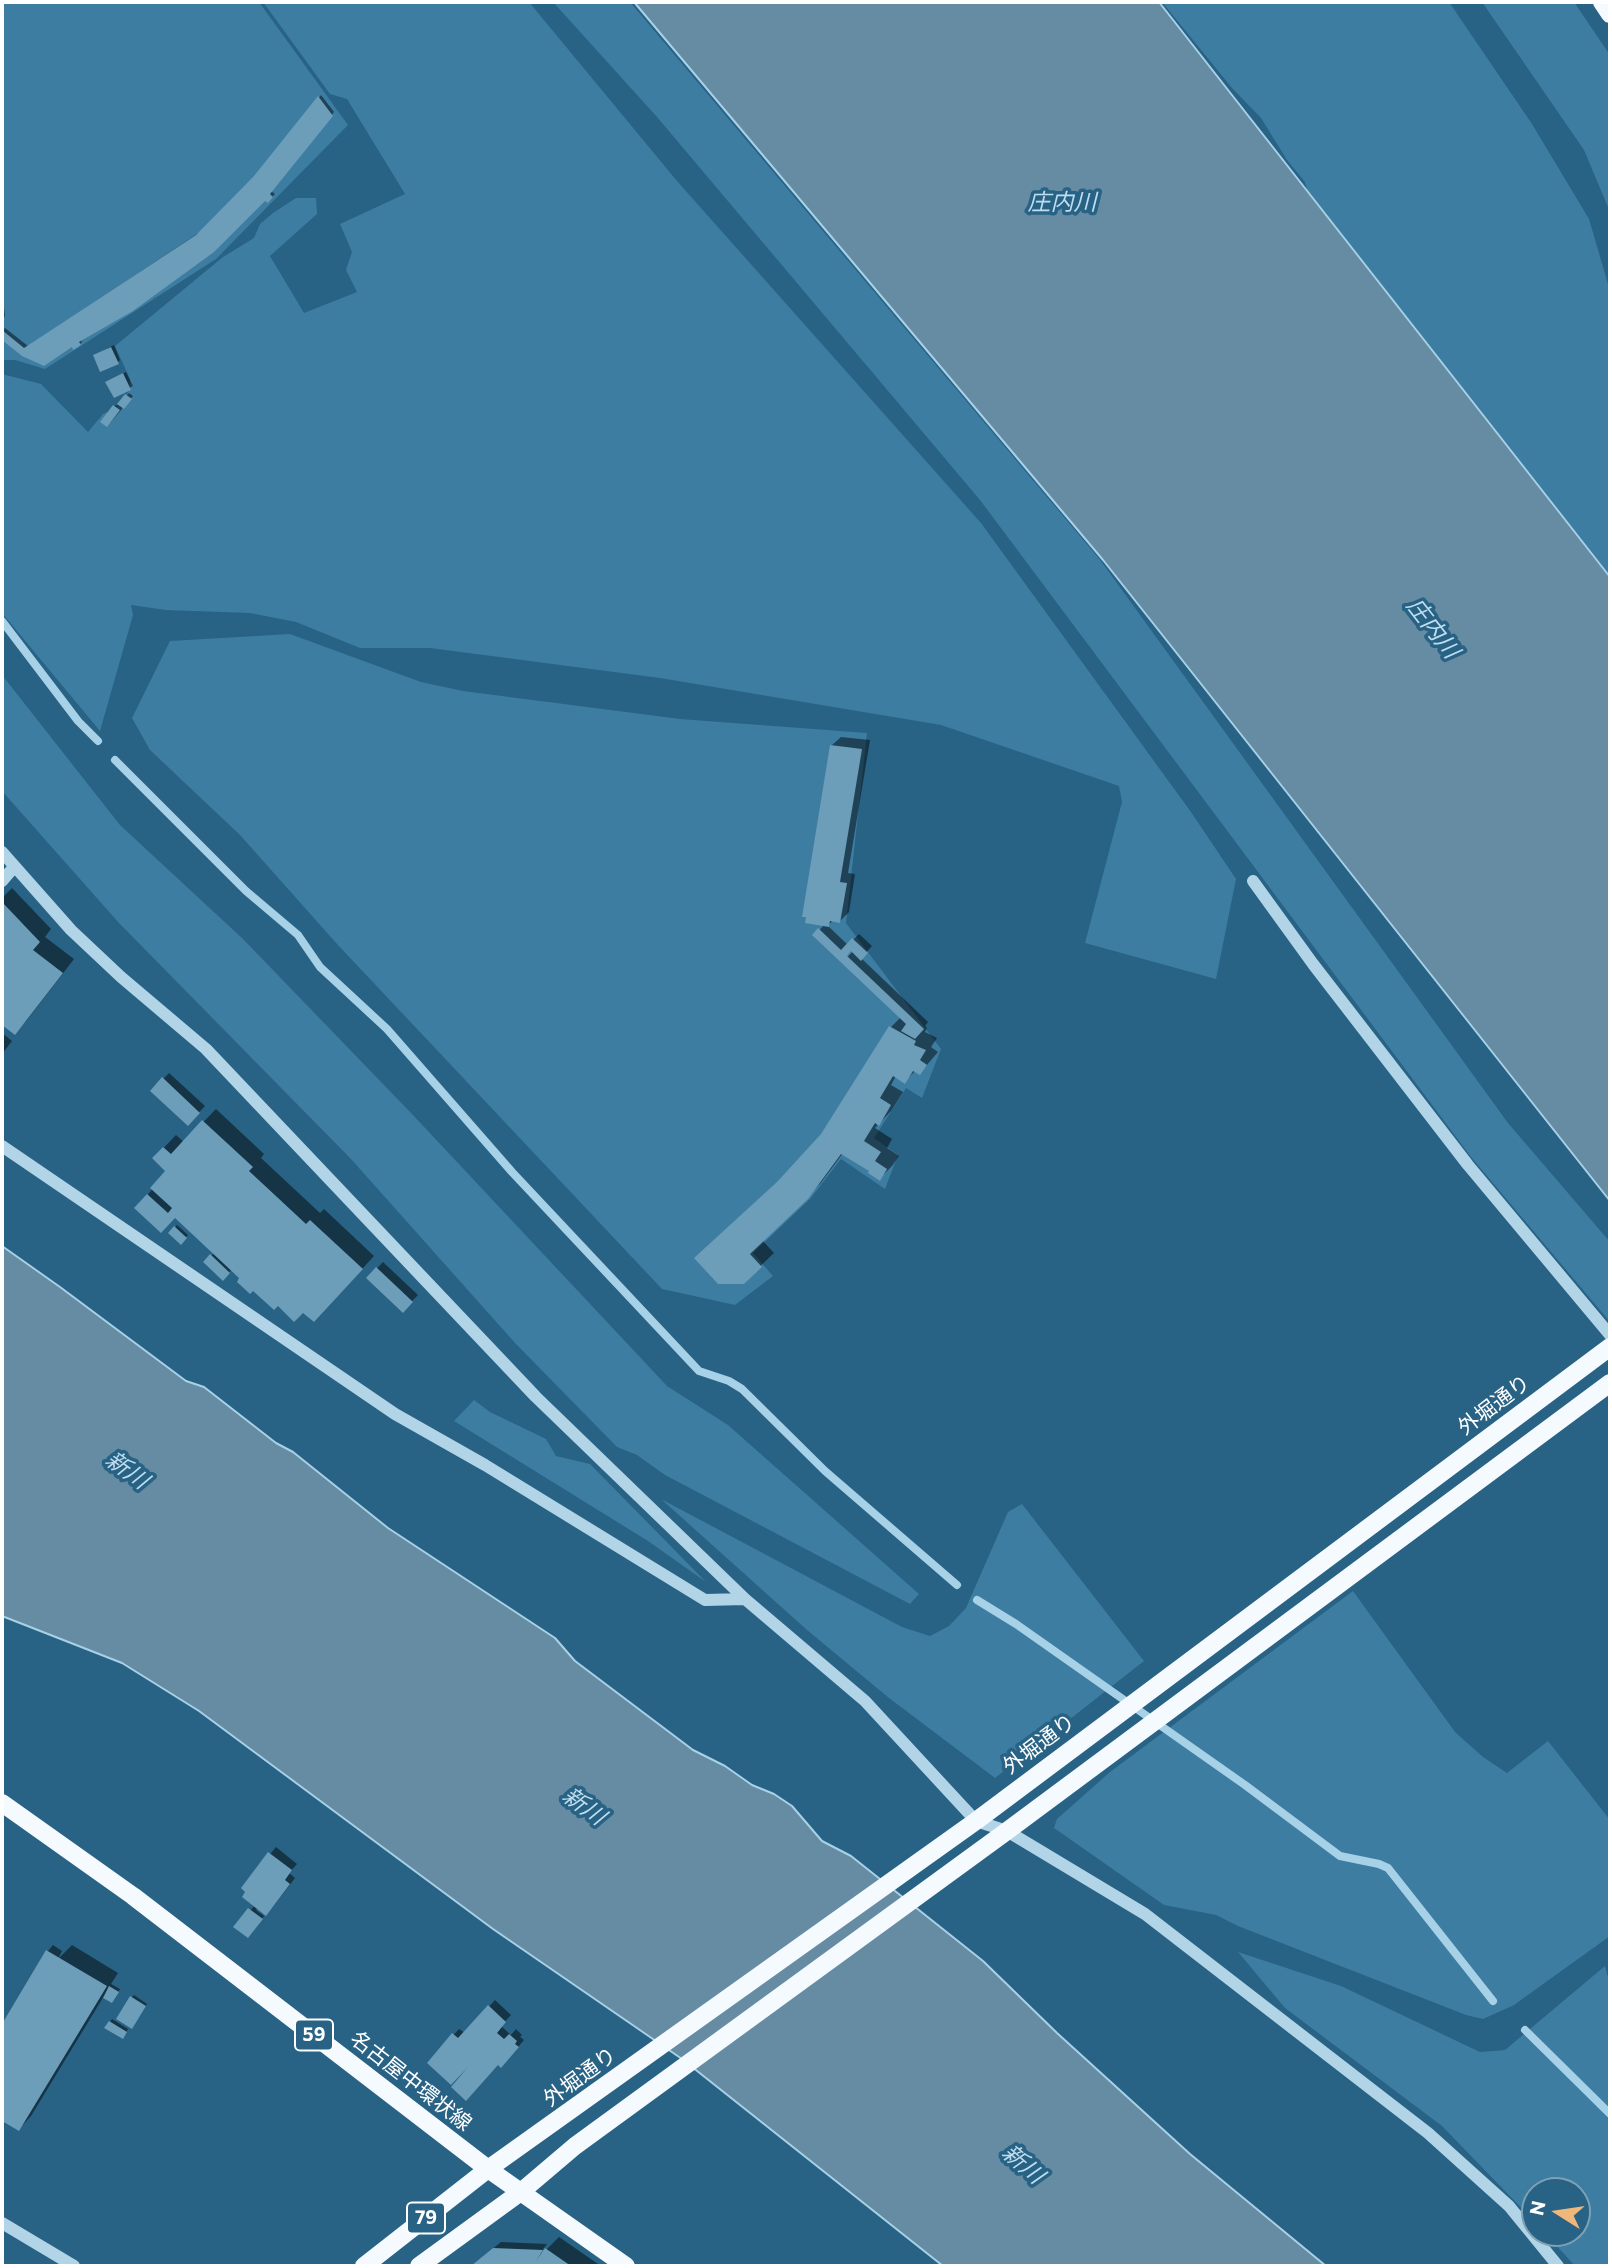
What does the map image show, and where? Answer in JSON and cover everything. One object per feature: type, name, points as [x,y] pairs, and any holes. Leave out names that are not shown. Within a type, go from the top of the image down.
[{"type":"main road","points":[[1601,2],[1610,14]]},
{"type":"main road","name":"外堀通り","points":[[488,2169],[976,1821],[1610,1347]]},
{"type":"main road","points":[[522,2191],[575,2146],[958,1864],[1007,1831],[1610,1383]]},
{"type":"main road","name":"名古屋中環状線","points":[[2,1803],[133,1896],[488,2169],[626,2266]]},
{"type":"main road","name":"79","points":[[364,2266],[488,2169]]},
{"type":"main road","name":"79","points":[[419,2266],[522,2191]]},
{"type":"street","points":[[2,852],[81,940],[206,1049],[536,1397],[745,1599],[865,1701],[976,1821],[1007,1831],[1145,1914],[1428,2133],[1509,2206],[1558,2266]]},
{"type":"street","points":[[2,881],[13,867]]},
{"type":"street","points":[[1253,881],[1313,964],[1468,1165],[1610,1335]]},
{"type":"street","points":[[2,1146],[396,1414],[497,1472],[705,1600],[745,1599]]},
{"type":"street","points":[[2,2223],[60,2263],[74,2266]]},
{"type":"shaded area","points":[[2,2],[259,2],[348,125],[216,259],[45,369],[15,360],[2,360]]},
{"type":"shaded area","points":[[263,2],[529,2],[677,181],[981,523],[1191,812],[1236,879],[1216,979],[1085,943],[1122,802],[1119,786],[941,725],[660,678],[430,648],[360,648],[296,622],[250,613],[166,610],[131,605],[133,615],[100,731],[2,613],[2,374],[41,384],[88,432],[103,414],[116,408],[129,391],[130,379],[115,346],[223,257],[254,238],[260,224],[273,213],[296,198],[316,198],[317,214],[270,256],[304,313],[357,292],[346,270],[352,252],[340,224],[405,194],[347,99],[330,94]]},
{"type":"shaded area","points":[[553,2],[630,2],[1101,561],[1508,1123],[1610,1242],[1610,1322],[1471,1157],[980,500],[657,117]]},
{"type":"shaded area","points":[[1162,2],[1449,2],[1532,124],[1589,219],[1610,291],[1610,576],[1426,355],[1312,208],[1305,182],[1287,160],[1261,118],[1232,88]]},
{"type":"shaded area","points":[[1482,2],[1574,2],[1610,55],[1610,212],[1584,150]]},
{"type":"shaded area","points":[[290,634],[421,682],[463,691],[680,719],[867,733],[846,923],[941,1049],[922,1098],[906,1088],[874,1138],[898,1155],[885,1189],[841,1159],[810,1199],[753,1253],[773,1276],[735,1305],[662,1289],[337,944],[240,835],[150,750],[132,718],[170,641]]},
{"type":"shaded area","points":[[2,675],[120,825],[243,939],[412,1114],[667,1386],[728,1425],[919,1594],[910,1604],[665,1475],[637,1455],[617,1447],[515,1343],[351,1159],[119,923],[2,791]]},
{"type":"shaded area","points":[[474,1400],[490,1412],[546,1439],[556,1456],[590,1464],[706,1582],[648,1541],[454,1421]]},
{"type":"shaded area","points":[[661,1499],[902,1627],[930,1636],[949,1626],[966,1608],[1008,1512],[1022,1504],[1144,1661],[995,1778],[889,1698],[807,1630]]},
{"type":"shaded area","points":[[1353,1591],[1455,1732],[1483,1757],[1507,1773],[1548,1741],[1610,1820],[1610,1936],[1514,2005],[1483,2019],[1466,2015],[1216,1915],[1164,1905],[1054,1828],[1057,1819],[1110,1772]]},
{"type":"shaded area","points":[[1238,1952],[1341,1986],[1480,2052],[1505,2050],[1605,1966],[1610,1985],[1610,2266],[1575,2266],[1558,2247],[1591,2247],[1591,2177],[1521,2177],[1521,2208],[1442,2126],[1285,2008]]},
{"type":"water","name":"庄内川","points":[[634,2],[1159,2],[1610,577],[1610,1201],[1103,560]]},
{"type":"water","name":"新川","points":[[2,1246],[186,1381],[204,1387],[276,1443],[293,1452],[388,1528],[555,1638],[575,1661],[693,1750],[792,1806],[822,1841],[851,1856],[983,1961],[1057,2033],[1190,2154],[1326,2266],[943,2266],[682,2059],[493,1929],[199,1711],[122,1663],[2,1616]]},
{"type":"building","points":[[318,96],[333,116],[270,194],[273,197],[268,203],[265,201],[214,252],[133,311],[44,366],[22,356],[2,340],[2,330],[24,348],[196,235],[254,176]]},
{"type":"building","points":[[111,347],[119,364],[100,372],[93,355]]},
{"type":"building","points":[[123,373],[131,390],[114,398],[105,382]]},
{"type":"building","points":[[125,394],[132,399],[124,409],[117,404]]},
{"type":"building","points":[[113,405],[120,410],[107,427],[100,422]]},
{"type":"building","points":[[830,745],[862,749],[840,882],[847,883],[840,923],[830,921],[829,927],[805,923],[806,917],[802,917]]},
{"type":"building","points":[[2,902],[40,942],[33,950],[63,973],[15,1035],[2,1025]]},
{"type":"building","points":[[818,928],[841,950],[852,938],[868,953],[861,961],[851,951],[847,956],[924,1029],[915,1039],[901,1031],[906,1024],[812,935]]},
{"type":"building","points":[[889,1026],[916,1041],[914,1045],[926,1050],[920,1060],[927,1065],[920,1075],[913,1071],[905,1084],[893,1076],[880,1098],[891,1105],[879,1126],[875,1123],[864,1141],[881,1152],[875,1161],[887,1169],[880,1181],[841,1154],[808,1199],[750,1254],[762,1267],[744,1284],[718,1284],[694,1258],[777,1182],[821,1134]]},
{"type":"building","points":[[162,1077],[200,1113],[188,1126],[150,1091]]},
{"type":"building","points":[[202,1120],[253,1167],[249,1171],[306,1224],[310,1220],[363,1269],[314,1322],[303,1313],[294,1322],[278,1306],[274,1310],[253,1291],[250,1294],[237,1282],[239,1278],[175,1218],[161,1233],[134,1208],[147,1194],[168,1213],[172,1208],[150,1188],[165,1171],[152,1158],[163,1147],[171,1154]]},
{"type":"building","points":[[174,1226],[187,1238],[181,1245],[168,1233]]},
{"type":"building","points":[[210,1254],[230,1273],[223,1281],[203,1262]]},
{"type":"building","points":[[376,1267],[413,1302],[403,1313],[366,1278]]},
{"type":"building","points":[[268,1852],[292,1870],[285,1880],[290,1884],[266,1916],[242,1897],[245,1892],[241,1888]]},
{"type":"building","points":[[248,1908],[263,1919],[248,1938],[233,1927]]},
{"type":"building","points":[[46,1950],[107,1986],[19,2131],[2,2121],[2,2024]]},
{"type":"building","points":[[109,1986],[119,1992],[112,2003],[103,1998]]},
{"type":"building","points":[[130,1996],[146,2006],[132,2029],[116,2019]]},
{"type":"building","points":[[488,2005],[506,2022],[497,2033],[504,2039],[509,2034],[519,2047],[501,2068],[498,2065],[466,2101],[451,2087],[468,2067],[451,2085],[427,2063],[452,2033],[458,2038]]},
{"type":"building","points":[[109,2021],[127,2032],[123,2039],[104,2028]]},
{"type":"building","points":[[493,2248],[543,2250],[536,2261],[545,2248],[571,2266],[471,2266]]},
{"type":"waterway","points":[[2,621],[78,721],[98,741]]},
{"type":"waterway","points":[[115,760],[246,891],[298,935],[320,967],[387,1029],[512,1172],[699,1371],[729,1381],[742,1389],[825,1471],[957,1585]]},
{"type":"waterway","points":[[977,1600],[1016,1624],[1245,1785],[1340,1856],[1388,1868],[1493,2001]]},
{"type":"waterway","points":[[1525,2030],[1610,2114]]}]
